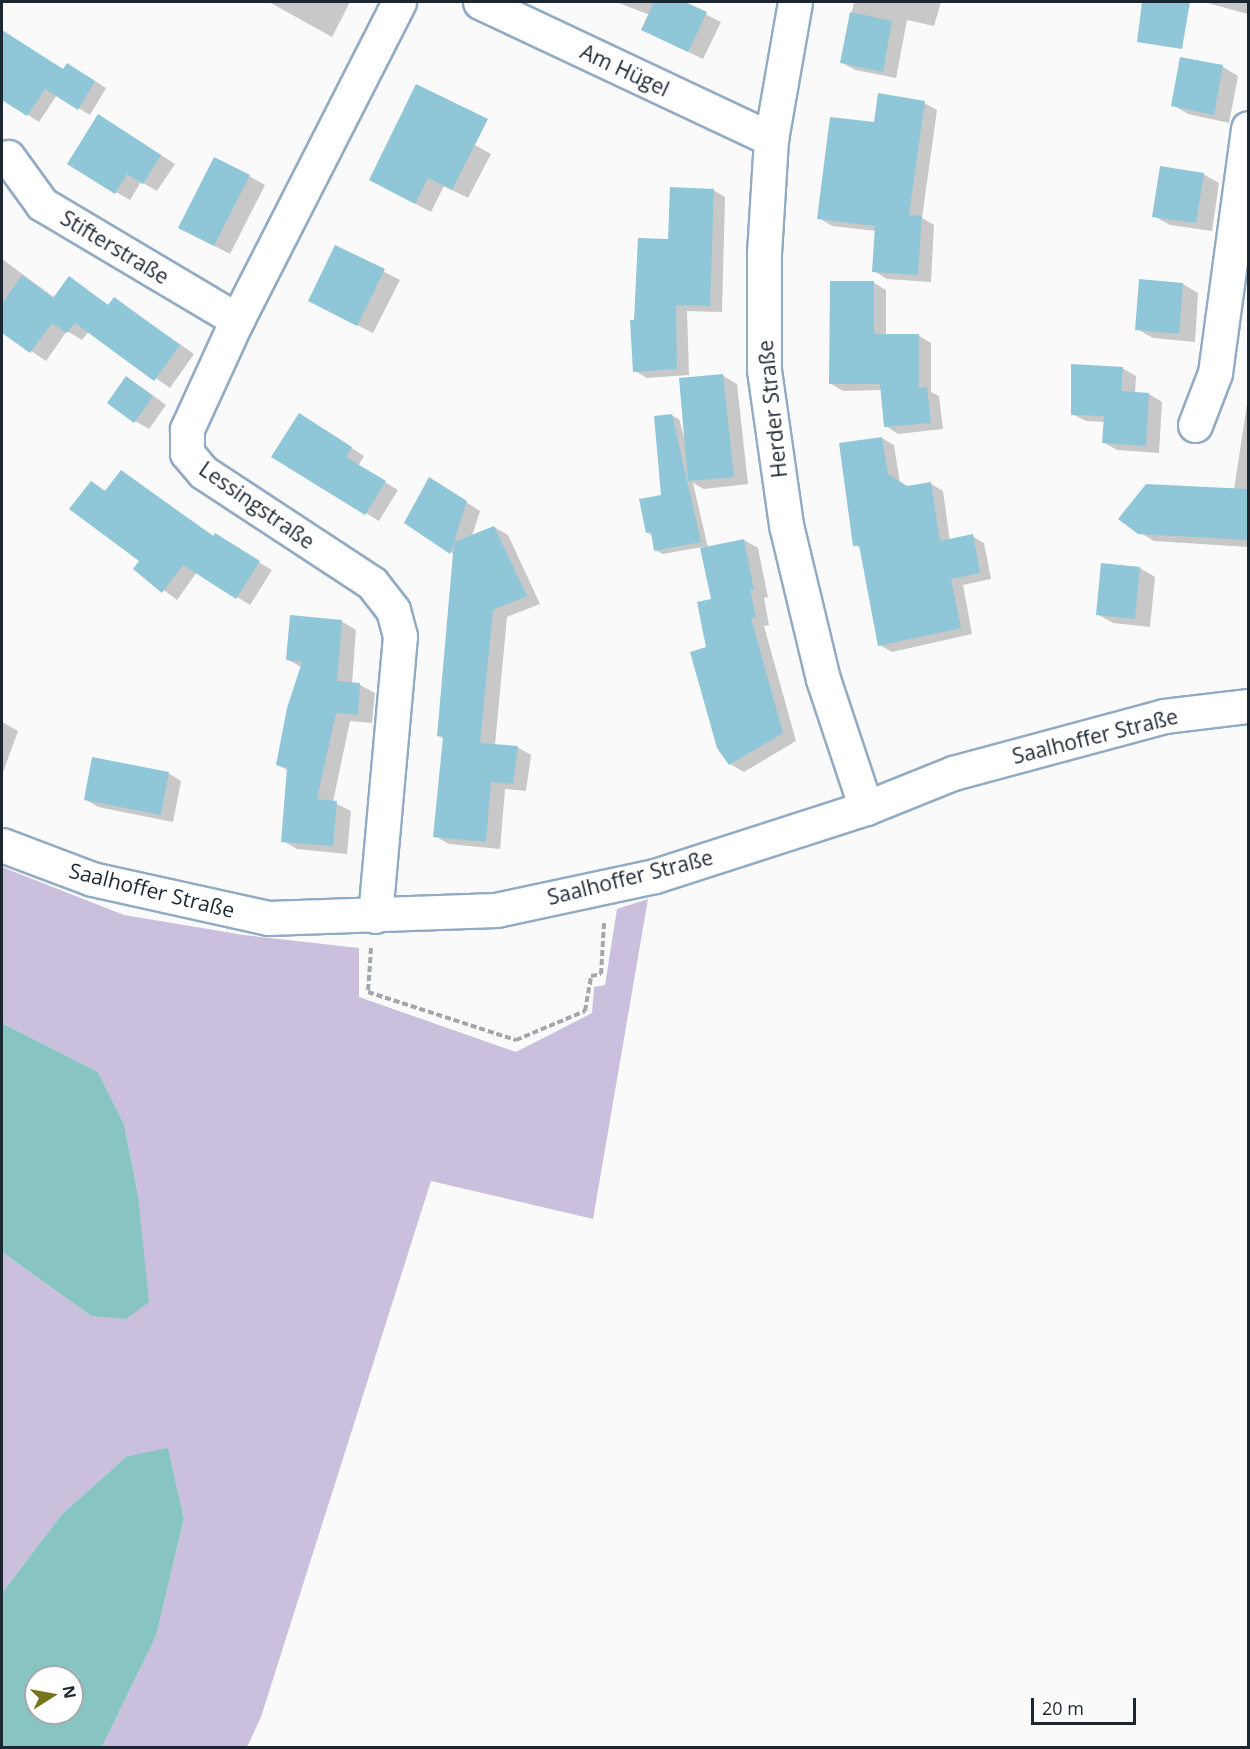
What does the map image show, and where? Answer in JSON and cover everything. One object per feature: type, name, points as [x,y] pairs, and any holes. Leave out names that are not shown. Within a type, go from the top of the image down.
[{"type":"street","name":"Lessingstraße","points":[[375,916],[399,648],[398,627],[393,610],[372,583],[203,472],[187,453],[187,429],[237,320],[399,2]]},
{"type":"street","name":"Am Hügel","points":[[480,2],[771,139]]},
{"type":"street","name":"Herder Straße","points":[[795,2],[771,139],[764,253],[764,370],[786,525],[823,679],[866,808]]},
{"type":"street","points":[[1195,425],[1215,373],[1248,128]]},
{"type":"street","name":"Stifterstraße","points":[[8,157],[42,204],[237,320]]},
{"type":"street","name":"Saalhoffer Straße","points":[[2,845],[92,879],[268,918],[496,910],[655,876],[866,808],[953,773],[1164,716],[1248,706]]},
{"type":"path","points":[[375,916],[368,992],[516,1040],[585,1011],[591,976],[601,974],[606,886]]},
{"type":"shaded area","points":[[2,867],[124,915],[244,935],[359,948],[359,997],[516,1052],[592,1013],[594,987],[605,985],[617,909],[648,899],[593,1219],[431,1181],[261,1717],[247,1747],[102,1747],[156,1636],[184,1519],[168,1449],[127,1456],[62,1514],[2,1593],[2,1252],[91,1316],[138,1195],[124,1124],[98,1072],[2,1023]]},
{"type":"water","points":[[2,1023],[98,1072],[124,1124],[138,1195],[149,1302],[126,1319],[91,1316],[2,1252]]},
{"type":"water","points":[[168,1448],[184,1519],[156,1636],[102,1747],[2,1747],[2,1593],[62,1514],[127,1456]]},
{"type":"building","points":[[654,2],[685,2],[707,12],[688,52],[641,30]]},
{"type":"building","points":[[1142,2],[1190,2],[1182,49],[1137,42]]},
{"type":"building","points":[[850,12],[892,21],[883,72],[840,63]]},
{"type":"building","points":[[2,30],[63,69],[67,63],[95,81],[78,110],[45,89],[27,116],[2,100]]},
{"type":"building","points":[[1180,57],[1223,65],[1214,115],[1171,106]]},
{"type":"building","points":[[416,84],[488,119],[452,190],[428,178],[415,204],[369,180]]},
{"type":"building","points":[[878,93],[925,101],[909,215],[922,216],[918,275],[872,272],[875,226],[817,219],[830,117],[874,122]]},
{"type":"building","points":[[98,114],[161,155],[143,184],[127,174],[115,194],[67,164]]},
{"type":"building","points":[[214,157],[250,175],[214,246],[178,228]]},
{"type":"building","points":[[1160,166],[1204,173],[1196,223],[1152,217]]},
{"type":"building","points":[[670,187],[714,189],[710,306],[676,305],[677,369],[633,372],[630,320],[634,320],[638,238],[668,239]]},
{"type":"building","points":[[335,245],[385,269],[357,326],[308,301]]},
{"type":"building","points":[[22,275],[53,298],[69,276],[108,305],[114,297],[180,345],[154,381],[75,323],[67,333],[52,323],[30,353],[2,333],[2,304]]},
{"type":"building","points":[[1139,279],[1183,283],[1179,334],[1135,330]]},
{"type":"building","points":[[830,281],[874,281],[874,334],[919,334],[919,388],[927,387],[931,423],[884,427],[880,384],[829,384]]},
{"type":"building","points":[[1071,364],[1123,367],[1121,391],[1149,393],[1146,446],[1102,443],[1104,416],[1071,415]]},
{"type":"building","points":[[723,374],[734,477],[688,481],[679,378]]},
{"type":"building","points":[[126,376],[153,396],[134,423],[107,403]]},
{"type":"building","points":[[299,413],[352,447],[346,457],[386,481],[365,515],[271,457]]},
{"type":"building","points":[[672,414],[701,542],[654,551],[651,532],[646,533],[639,499],[661,495],[654,416]]},
{"type":"building","points":[[882,437],[888,474],[907,486],[931,482],[940,541],[973,534],[980,573],[951,579],[961,628],[878,646],[859,545],[853,546],[839,443]]},
{"type":"building","points":[[121,470],[213,536],[215,533],[260,561],[236,599],[183,565],[162,593],[133,569],[139,561],[69,509],[91,481],[105,491]]},
{"type":"building","points":[[429,477],[467,501],[450,554],[404,523]]},
{"type":"building","points":[[1146,484],[1248,489],[1248,540],[1138,534],[1118,519]]},
{"type":"building","points":[[494,526],[527,596],[493,610],[480,743],[518,746],[513,784],[491,782],[486,842],[433,837],[443,737],[437,736],[454,542]]},
{"type":"building","points":[[744,539],[754,590],[750,590],[756,617],[751,618],[783,733],[729,765],[717,748],[690,652],[706,647],[697,602],[711,599],[700,548]]},
{"type":"building","points":[[1101,563],[1140,567],[1135,619],[1096,615]]},
{"type":"building","points":[[290,615],[342,620],[337,681],[360,683],[358,715],[336,713],[317,799],[337,801],[333,846],[281,842],[287,768],[276,765],[287,708],[302,662],[286,660]]},
{"type":"building","points":[[92,757],[169,772],[161,815],[84,800]]}]
